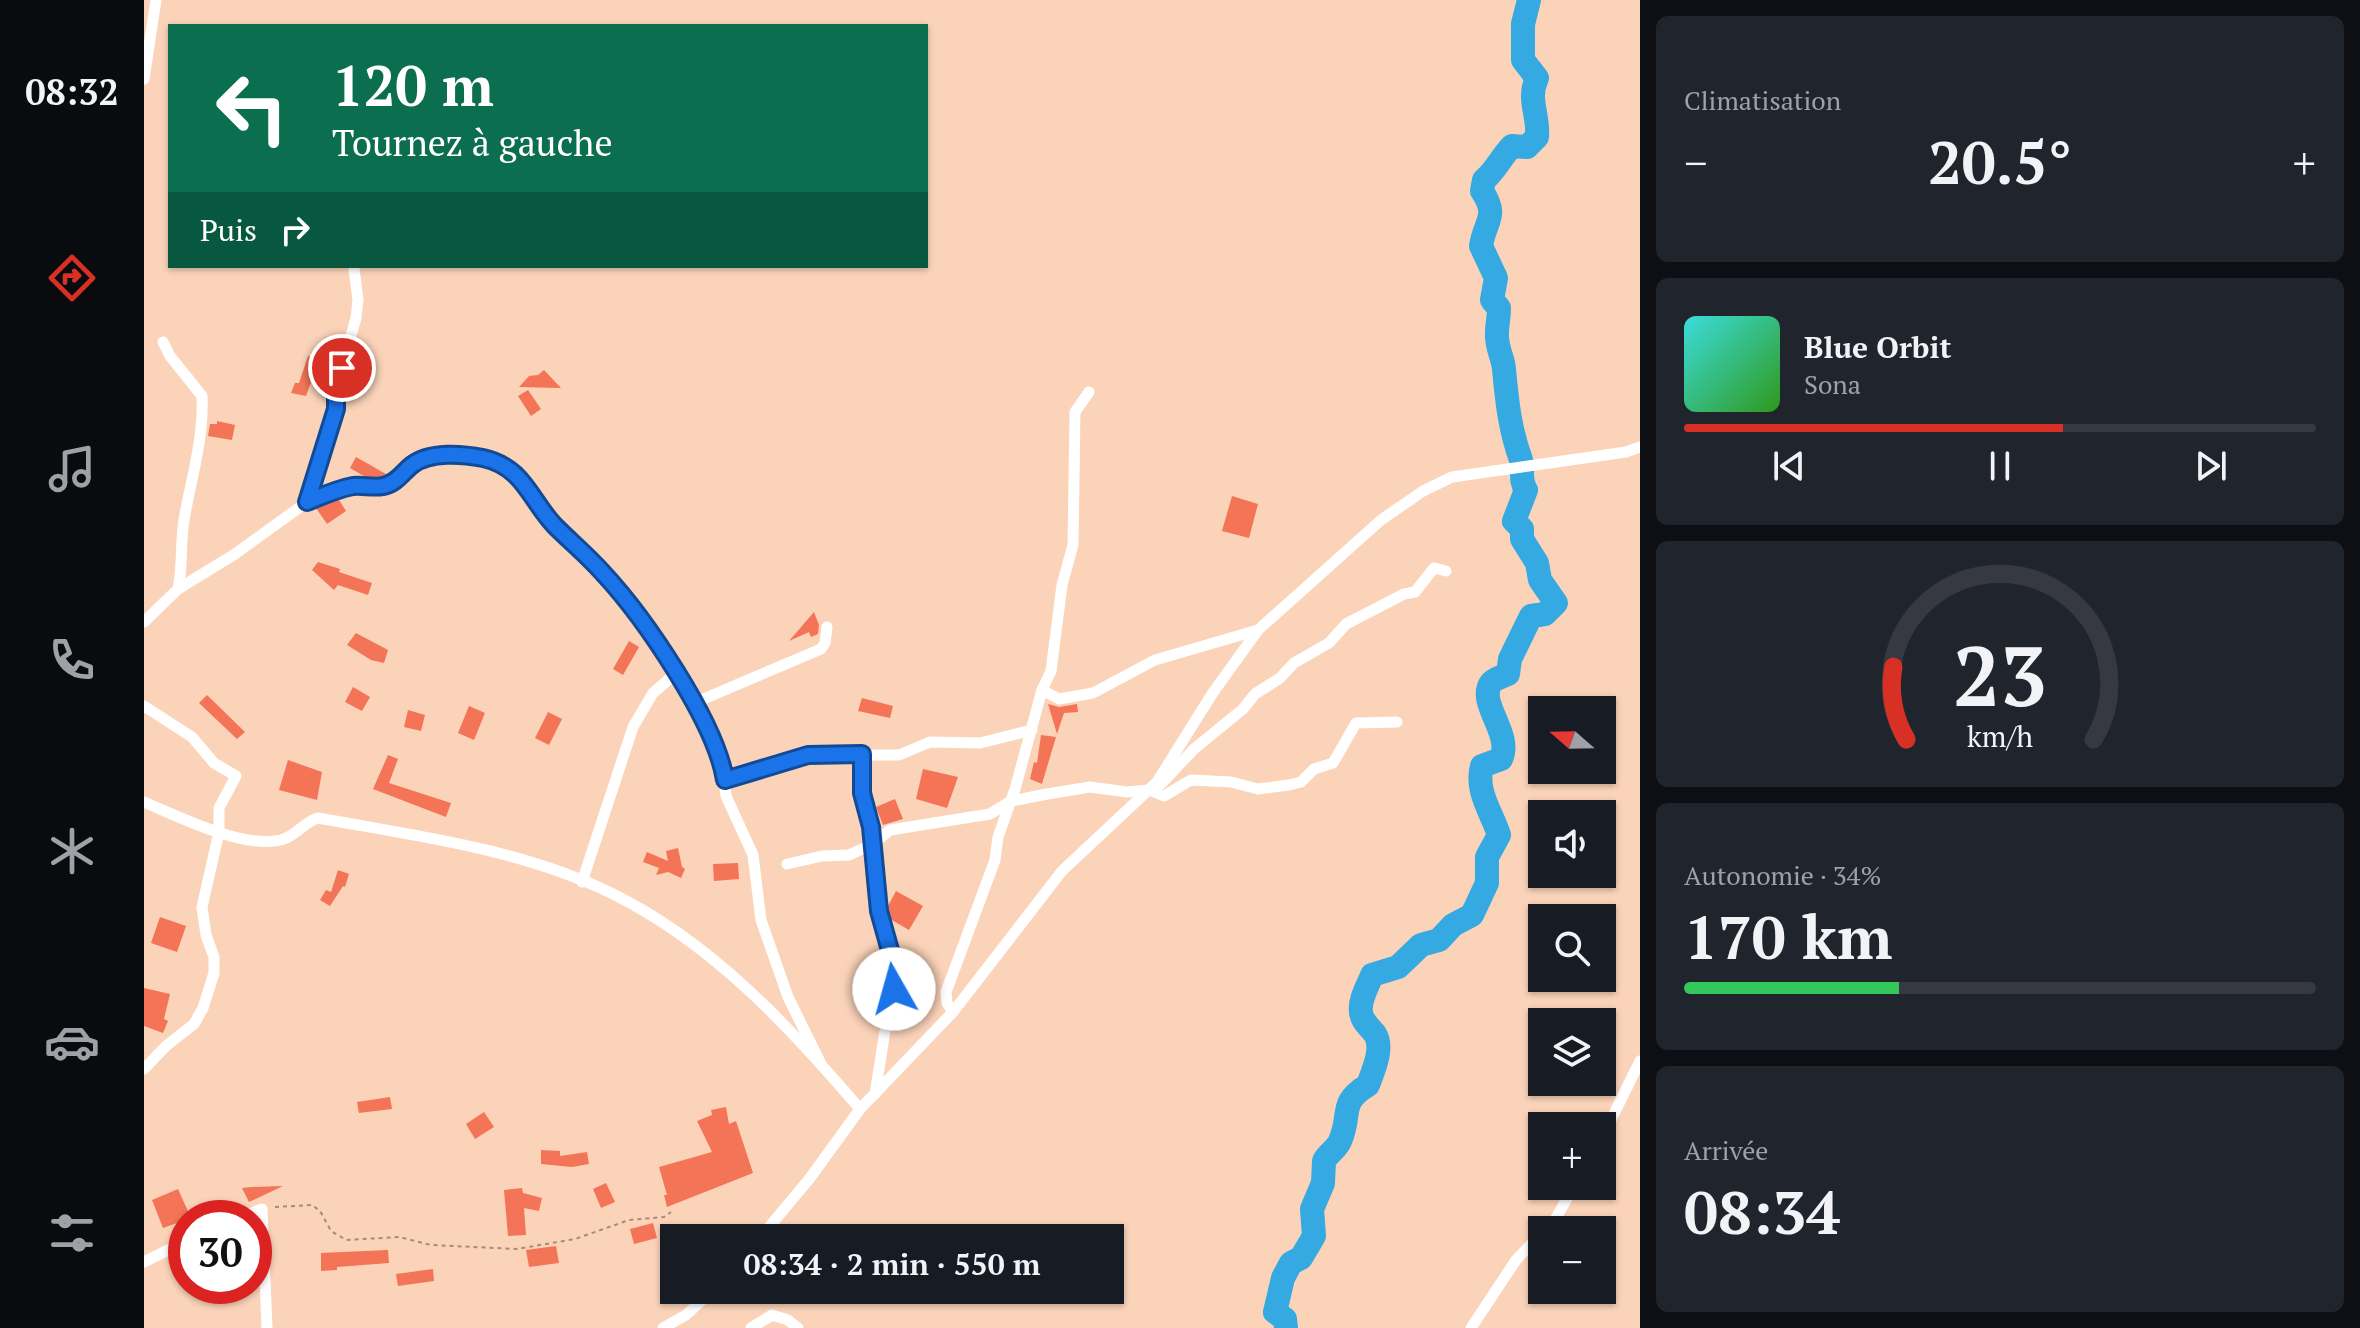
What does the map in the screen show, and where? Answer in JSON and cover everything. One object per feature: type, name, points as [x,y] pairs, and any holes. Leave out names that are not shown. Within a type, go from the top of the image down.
[{"type":"street","points":[[144,79],[156,0]]},
{"type":"street","points":[[307,502],[336,409],[336,388],[356,318],[358,300],[354,269]]},
{"type":"street","points":[[163,342],[170,356],[202,396],[199,453],[184,520],[184,561],[178,589]]},
{"type":"street","points":[[953,1012],[946,992],[993,865],[998,837],[1042,690],[1051,671],[1062,585],[1073,545],[1075,412],[1089,392]]},
{"type":"street","points":[[1150,790],[1258,630],[1381,520],[1423,491],[1452,477],[1626,452],[1640,445]]},
{"type":"street","points":[[144,622],[178,589],[235,554],[307,502],[354,486],[384,486],[399,478],[413,464],[439,456],[480,457],[497,462],[522,479],[555,526],[618,590],[639,616],[694,703],[722,762],[726,796],[753,855],[761,920],[788,997],[820,1062]]},
{"type":"street","points":[[772,1224],[860,1109],[953,1012],[1062,871],[1150,790],[1165,781],[1177,765],[1243,709],[1255,694],[1280,678],[1294,663],[1329,643],[1346,624],[1404,594],[1415,592],[1434,568],[1446,571]]},
{"type":"street","points":[[694,703],[821,649],[827,627]]},
{"type":"street","points":[[1042,690],[1059,699],[1093,693],[1155,660],[1258,630]]},
{"type":"street","points":[[582,882],[633,727],[653,693],[675,674]]},
{"type":"street","points":[[144,706],[192,737],[214,763],[236,776],[219,808],[219,832],[202,907],[215,964],[203,1008],[187,1031],[166,1046],[144,1069]]},
{"type":"street","points":[[787,864],[822,856],[849,855],[873,844],[890,830],[990,814],[1011,801],[1090,787],[1127,792],[1150,790],[1164,796],[1191,780],[1231,782],[1258,789],[1289,785],[1301,782],[1314,769],[1333,763],[1356,723],[1397,722]]},
{"type":"street","points":[[725,780],[808,755],[899,755],[930,742],[980,743],[1032,730]]},
{"type":"street","points":[[862,754],[862,793],[873,844],[879,911],[894,974],[875,1094]]},
{"type":"street","points":[[144,802],[219,832],[274,841],[286,839],[318,818],[460,844],[543,866],[612,894],[657,919],[713,957],[820,1062],[860,1109]]},
{"type":"street","points":[[1615,1112],[1640,1061]]},
{"type":"street","points":[[1471,1328],[1516,1260],[1528,1248]]},
{"type":"street","points":[[144,1262],[168,1250]]},
{"type":"street","points":[[266,1304],[267,1328]]},
{"type":"street","points":[[663,1328],[698,1304]]},
{"type":"street","points":[[751,1328],[772,1315],[788,1320],[798,1328]]},
{"type":"path","points":[[272,1208],[312,1205],[320,1211],[331,1231],[346,1240],[399,1237],[431,1245],[517,1249],[575,1239],[629,1220],[664,1217],[671,1212]]},
{"type":"building","points":[[308,356],[319,360],[306,396],[291,393],[295,383],[299,383]]},
{"type":"building","points":[[544,370],[561,388],[519,387],[529,376],[538,375]]},
{"type":"building","points":[[528,390],[541,409],[531,416],[518,396]]},
{"type":"building","points":[[217,421],[235,425],[232,440],[208,436],[210,424],[217,424]]},
{"type":"building","points":[[356,457],[385,476],[367,478],[350,468]]},
{"type":"building","points":[[1232,496],[1258,504],[1249,538],[1222,531]]},
{"type":"building","points":[[339,500],[346,511],[327,524],[316,508]]},
{"type":"building","points":[[318,562],[372,583],[368,595],[338,585],[334,590],[312,570]]},
{"type":"building","points":[[814,612],[819,625],[818,634],[811,637],[809,632],[789,641]]},
{"type":"building","points":[[356,633],[388,650],[384,663],[371,660],[347,645]]},
{"type":"building","points":[[629,641],[639,647],[623,675],[613,669]]},
{"type":"building","points":[[353,687],[370,697],[362,711],[345,702]]},
{"type":"building","points":[[207,695],[245,732],[237,739],[199,703]]},
{"type":"building","points":[[862,698],[893,706],[890,718],[858,711]]},
{"type":"building","points":[[1048,704],[1059,707],[1077,704],[1078,712],[1064,713],[1057,734]]},
{"type":"building","points":[[469,706],[485,713],[474,740],[458,733]]},
{"type":"building","points":[[408,710],[425,715],[421,731],[404,727]]},
{"type":"building","points":[[548,712],[562,719],[549,745],[535,738]]},
{"type":"building","points":[[1041,735],[1056,737],[1042,784],[1030,779],[1034,762],[1037,763]]},
{"type":"building","points":[[388,755],[398,759],[389,783],[451,803],[446,817],[373,789]]},
{"type":"building","points":[[288,760],[322,772],[317,800],[279,790]]},
{"type":"building","points":[[923,769],[958,777],[947,808],[916,799]]},
{"type":"building","points":[[895,799],[903,819],[883,825],[876,807]]},
{"type":"building","points":[[678,848],[685,869],[681,878],[668,872],[656,875],[659,868],[643,862],[647,852],[668,861],[666,851]]},
{"type":"building","points":[[738,863],[739,879],[714,881],[713,864]]},
{"type":"building","points":[[338,870],[349,874],[345,887],[330,906],[320,900],[326,890],[331,892]]},
{"type":"building","points":[[896,891],[923,906],[909,930],[890,919],[887,908]]},
{"type":"building","points":[[160,917],[186,926],[177,952],[151,943]]},
{"type":"building","points":[[144,988],[170,994],[164,1019],[168,1021],[163,1033],[144,1026]]},
{"type":"building","points":[[390,1097],[392,1109],[359,1113],[357,1102]]},
{"type":"building","points":[[726,1107],[729,1124],[736,1121],[753,1173],[667,1207],[659,1167],[712,1152],[697,1121],[712,1115],[711,1110]]},
{"type":"building","points":[[484,1112],[494,1127],[475,1139],[466,1124]]},
{"type":"building","points":[[541,1150],[560,1151],[560,1156],[587,1152],[589,1164],[572,1167],[541,1164]]},
{"type":"building","points":[[606,1183],[615,1202],[601,1208],[593,1189]]},
{"type":"building","points":[[283,1186],[248,1200],[242,1188]]},
{"type":"building","points":[[522,1188],[523,1193],[542,1198],[539,1211],[524,1208],[526,1235],[508,1236],[504,1190]]},
{"type":"building","points":[[178,1189],[183,1200],[168,1200],[168,1226],[163,1228],[152,1200]]},
{"type":"building","points":[[653,1223],[657,1238],[634,1244],[630,1229]]},
{"type":"building","points":[[556,1246],[559,1263],[529,1267],[526,1250]]},
{"type":"building","points":[[388,1250],[389,1263],[321,1271],[321,1253]]},
{"type":"building","points":[[433,1269],[434,1281],[398,1286],[396,1274]]},
{"type":"waterway","points":[[1286,1328],[1285,1319],[1275,1312],[1283,1278],[1291,1263],[1301,1258],[1314,1236],[1312,1209],[1323,1183],[1324,1161],[1339,1144],[1349,1104],[1368,1085],[1377,1060],[1377,1040],[1362,1015],[1364,993],[1372,975],[1398,967],[1421,945],[1439,940],[1453,925],[1472,915],[1487,883],[1487,857],[1499,835],[1485,802],[1480,775],[1482,766],[1501,759],[1503,749],[1503,739],[1488,700],[1488,691],[1493,681],[1508,674],[1510,659],[1531,616],[1545,614],[1556,603],[1540,580],[1537,563],[1522,539],[1522,529],[1514,521],[1526,490],[1498,343],[1499,308],[1492,300],[1496,278],[1481,246],[1490,213],[1482,191],[1484,180],[1512,146],[1527,147],[1537,137],[1533,100],[1537,78],[1523,60],[1523,24],[1529,0]]},
{"type":"route","points":[[342,368],[336,388],[336,409],[307,502],[354,486],[384,486],[399,478],[416,462],[439,456],[480,457],[497,462],[512,469],[522,479],[555,526],[602,571],[639,616],[700,714],[722,762],[725,780],[808,755],[862,754],[863,801],[871,827],[879,911],[893,961],[894,989]]}]
